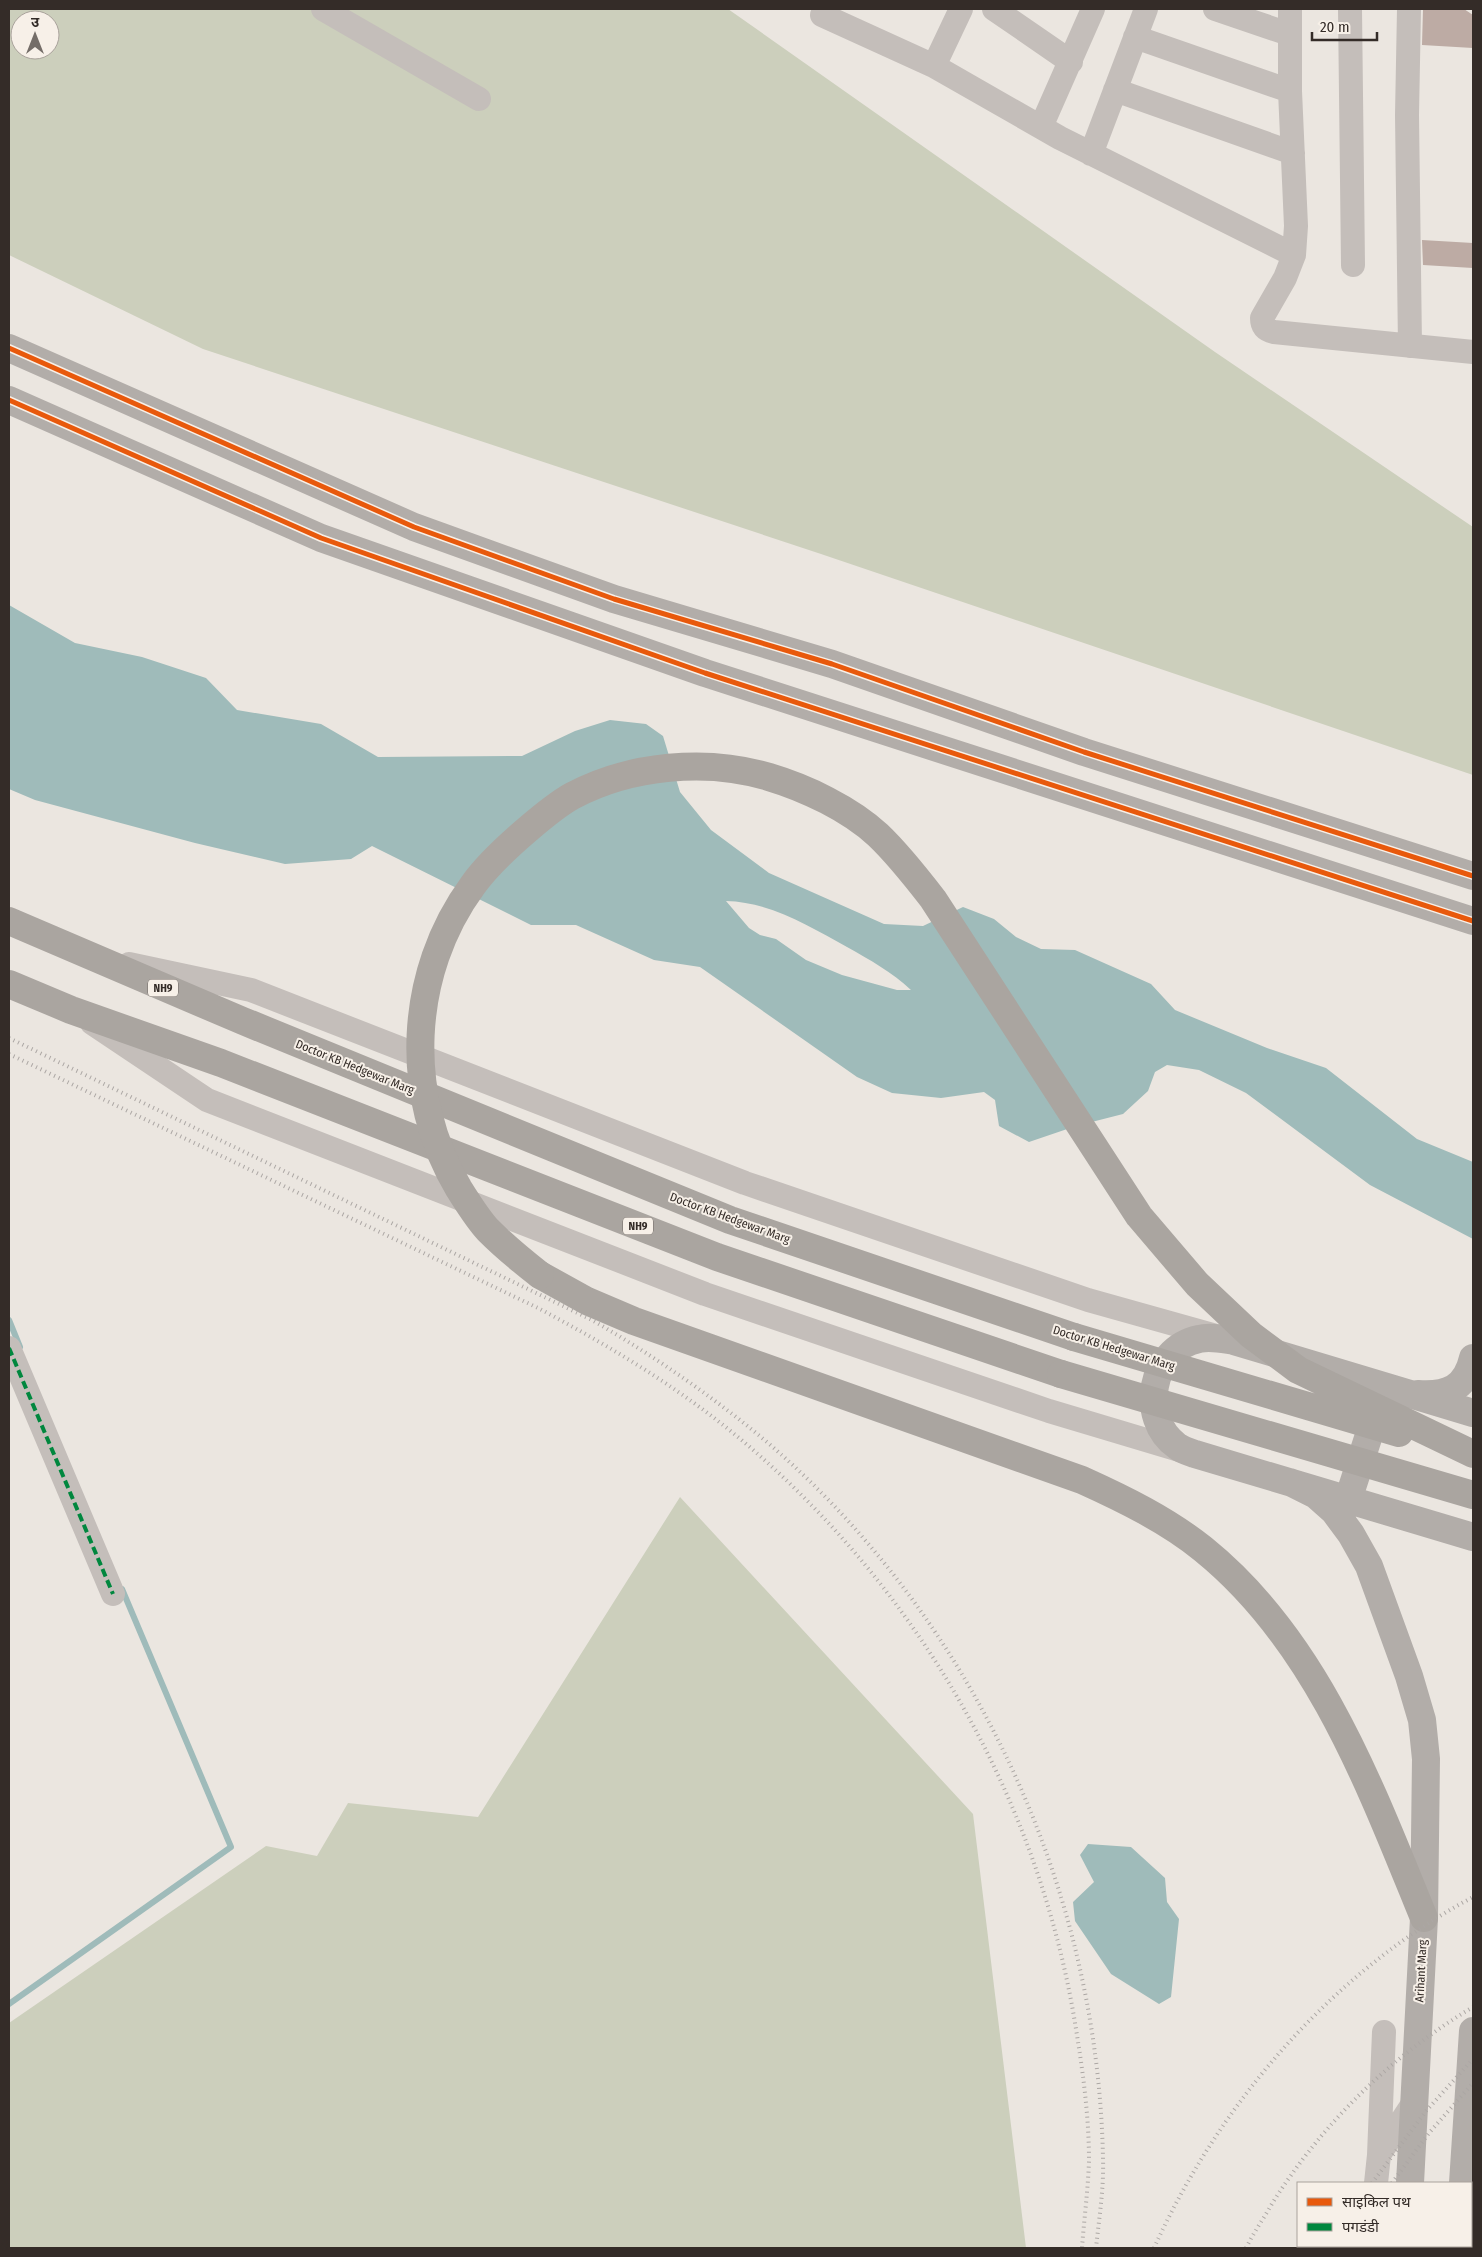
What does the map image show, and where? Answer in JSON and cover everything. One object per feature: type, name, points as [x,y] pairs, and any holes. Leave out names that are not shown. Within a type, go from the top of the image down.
[{"type":"highway","points":[[1424,1918],[1387,1826],[1316,1680],[1255,1598],[1202,1549],[1135,1505],[1082,1480],[634,1321],[587,1302],[540,1275],[520,1261],[487,1229],[461,1192],[441,1154],[426,1104],[420,1064],[420,1029],[433,963],[456,910],[473,884],[498,856],[547,813],[573,796],[619,779],[648,771],[690,765],[743,769],[788,783],[836,805],[877,834],[933,899],[1139,1216],[1197,1284],[1251,1334],[1298,1370],[1473,1454]]},
{"type":"highway","name":"Doctor KB Hedgewar Marg","points":[[9,922],[243,1021],[730,1220],[1074,1337],[1473,1454]]},
{"type":"highway","name":"NH9","points":[[9,984],[71,1010],[220,1063],[717,1257],[1062,1374],[1473,1496]]},
{"type":"main road","points":[[9,348],[414,527],[605,596],[832,664],[1084,752],[1473,876]]},
{"type":"main road","points":[[9,400],[330,541],[705,673],[1473,922]]},
{"type":"main road","points":[[1473,1413],[1234,1341],[1208,1337],[1196,1339],[1179,1348],[1165,1361],[1156,1378],[1153,1397],[1155,1416],[1165,1435],[1178,1447],[1195,1454],[1473,1537]]},
{"type":"main road","points":[[1396,1390],[1426,1394],[1451,1389],[1467,1378],[1473,1358]]},
{"type":"main road","points":[[1348,1500],[1396,1390]]},
{"type":"main road","name":"Arihant Marg","points":[[1290,1482],[1316,1494],[1334,1511],[1351,1534],[1369,1566],[1409,1676],[1422,1720],[1426,1759],[1424,1918],[1410,2182]]},
{"type":"main road","points":[[1463,2182],[1473,2030]]},
{"type":"street","points":[[323,9],[479,99]]},
{"type":"street","points":[[934,66],[961,9]]},
{"type":"street","points":[[994,9],[1071,62]]},
{"type":"street","points":[[1041,127],[1093,9]]},
{"type":"street","points":[[1091,154],[1146,9]]},
{"type":"street","points":[[1215,9],[1289,34]]},
{"type":"street","points":[[1290,9],[1290,91],[1296,226],[1294,255],[1285,278],[1262,318],[1262,325],[1266,330],[1473,352]]},
{"type":"street","points":[[1350,9],[1353,265]]},
{"type":"street","points":[[1409,9],[1407,115],[1410,346]]},
{"type":"street","points":[[818,11],[934,66],[1091,154],[1294,255]]},
{"type":"street","points":[[1135,37],[1290,91]]},
{"type":"street","points":[[1115,90],[1293,153]]},
{"type":"street","points":[[84,954],[251,990],[745,1183],[1088,1300],[1234,1341]]},
{"type":"street","points":[[71,1010],[207,1100],[705,1294],[1049,1411],[1195,1454]]},
{"type":"street","points":[[9,1349],[113,1594]]},
{"type":"street","points":[[1376,2182],[1384,2032]]},
{"type":"street","points":[[1379,2155],[1414,2102]]},
{"type":"green space","points":[[9,9],[728,9],[1215,352],[1473,527],[1473,775],[821,554],[203,349],[9,255]]},
{"type":"green space","points":[[680,1497],[973,1814],[1026,2248],[9,2248],[9,2023],[266,1846],[317,1856],[348,1803],[478,1817]]},
{"type":"water","points":[[9,605],[75,643],[142,657],[206,678],[237,710],[321,724],[378,757],[522,756],[575,731],[610,720],[646,724],[663,736],[680,792],[711,830],[769,873],[884,924],[923,926],[963,907],[994,919],[1016,937],[1041,949],[1075,950],[1151,984],[1175,1010],[1267,1048],[1326,1068],[1417,1139],[1473,1162],[1473,1239],[1370,1185],[1246,1093],[1199,1070],[1167,1065],[1155,1072],[1148,1091],[1123,1114],[1076,1126],[1029,1142],[999,1126],[995,1100],[984,1092],[941,1098],[892,1093],[857,1077],[700,967],[654,960],[576,925],[531,925],[372,846],[351,859],[285,864],[195,843],[35,800],[9,789]],"holes":[[[726,901],[742,902],[774,910],[804,923],[872,962],[911,990],[897,990],[842,975],[806,960],[776,939],[760,935],[749,928]]]},
{"type":"water","points":[[1088,1844],[1131,1847],[1165,1878],[1167,1902],[1179,1919],[1171,1997],[1159,2004],[1111,1974],[1075,1921],[1073,1902],[1094,1882],[1080,1855]]},
{"type":"building","points":[[1423,9],[1464,9],[1473,15],[1473,48],[1422,45]]},
{"type":"building","points":[[1422,240],[1473,243],[1473,268],[1423,265]]},
{"type":"waterway","points":[[9,1320],[20,1347]]},
{"type":"waterway","points":[[9,2004],[231,1847],[122,1589]]},
{"type":"railway","points":[[9,1038],[592,1320],[660,1362],[725,1409],[767,1442],[840,1513],[906,1591],[963,1675],[1010,1765],[1049,1860],[1077,1958],[1096,2058],[1103,2159],[1101,2204],[1096,2248]]},
{"type":"railway","points":[[9,1054],[538,1308],[597,1340],[654,1375],[708,1413],[760,1456],[820,1514],[875,1577],[924,1644],[968,1715],[1005,1790],[1035,1867],[1059,1947],[1076,2029],[1083,2078],[1089,2161],[1082,2248]]},
{"type":"railway","points":[[1154,2248],[1181,2194],[1212,2143],[1246,2093],[1285,2047],[1327,2003],[1373,1964],[1421,1928],[1473,1897]]},
{"type":"railway","points":[[1246,2248],[1273,2202],[1293,2173],[1337,2118],[1387,2069],[1443,2026],[1473,2007]]},
{"type":"railway","points":[[1373,2182],[1426,2111],[1473,2059]]},
{"type":"railway","points":[[1393,2182],[1429,2133],[1473,2083]]},
{"type":"marked path","points":[[9,1348],[113,1594]]},
{"type":"cycle path","points":[[9,348],[414,527],[614,599],[832,664],[1084,752],[1473,876]]},
{"type":"cycle path","points":[[9,400],[321,538],[705,673],[1473,921]]}]
